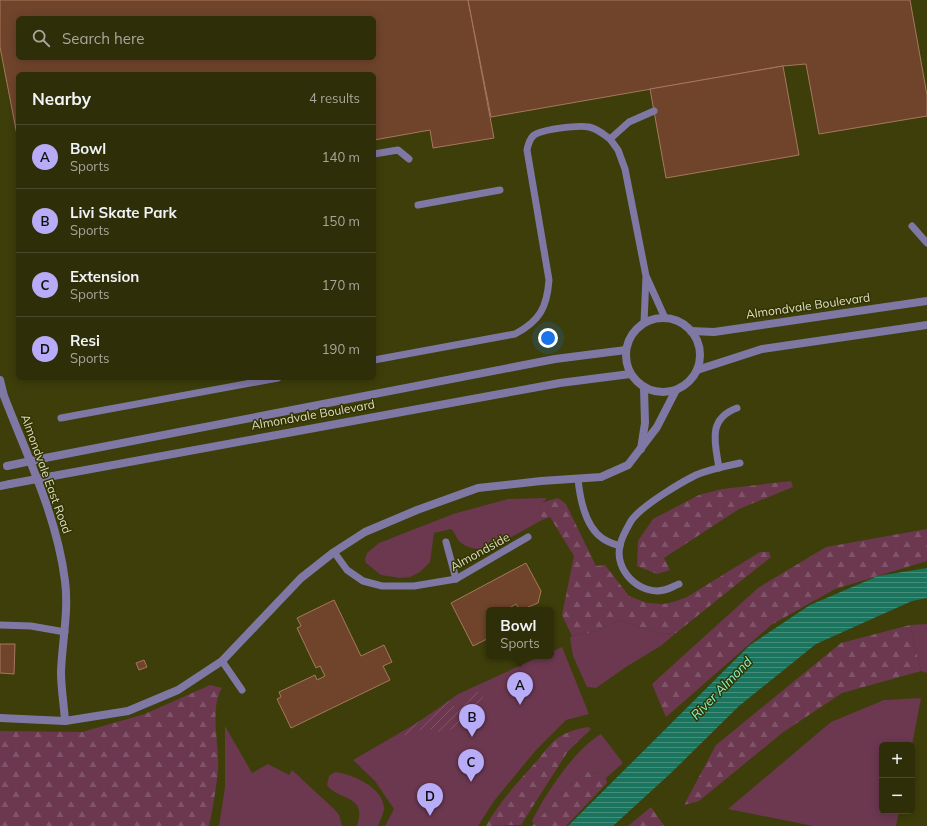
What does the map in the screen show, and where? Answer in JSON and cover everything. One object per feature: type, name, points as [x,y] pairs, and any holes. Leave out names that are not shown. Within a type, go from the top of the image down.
[{"type":"street","name":"Almondvale Boulevard","points":[[691,331],[714,332],[927,301]]},
{"type":"street","points":[[665,318],[680,322],[691,331],[698,343],[700,356],[697,370],[685,386],[676,390],[654,392],[644,388],[636,382],[630,374],[627,367],[626,350],[629,339],[635,330],[644,323],[655,319],[665,318]]},
{"type":"street","points":[[697,370],[762,349],[927,325]]},
{"type":"street","name":"Almondvale Boulevard","points":[[4,466],[554,359],[626,350]]},
{"type":"street","name":"Almondvale Boulevard","points":[[0,486],[200,447],[560,383],[630,374]]},
{"type":"street","name":"Almondvale East Road","points":[[0,380],[4,396],[50,514],[60,547],[66,582],[65,632],[61,674],[65,721]]},
{"type":"street","points":[[641,450],[645,423],[644,388]]},
{"type":"street","points":[[0,718],[65,721],[128,711],[178,690],[222,661],[301,578],[334,552],[365,532],[417,510],[478,488],[541,481],[601,477],[628,465],[641,450],[657,427],[676,390]]},
{"type":"lane","points":[[610,140],[629,122],[654,111]]},
{"type":"lane","points":[[376,360],[515,334],[534,321],[541,312],[548,299],[549,280],[527,150],[529,141],[534,135],[549,130],[588,127],[599,130],[618,150],[625,169],[646,276],[665,318]]},
{"type":"lane","points":[[376,154],[398,150],[409,159]]},
{"type":"lane","points":[[418,205],[500,190]]},
{"type":"lane","points":[[912,226],[927,243]]},
{"type":"lane","points":[[644,323],[646,276]]},
{"type":"lane","points":[[61,418],[267,380]]},
{"type":"lane","points":[[719,468],[715,438],[716,427],[719,418],[737,408]]},
{"type":"lane","points":[[679,584],[664,590],[647,590],[633,582],[622,569],[619,557],[620,546],[632,520],[646,505],[696,476],[740,462]]},
{"type":"lane","points":[[578,479],[580,494],[587,518],[593,528],[602,538],[620,546]]},
{"type":"lane","name":"Almondside","points":[[334,552],[346,570],[364,581],[382,586],[414,586],[456,579],[528,538]]},
{"type":"lane","points":[[446,542],[456,579]]},
{"type":"lane","points":[[0,625],[31,626],[65,632]]},
{"type":"lane","points":[[222,661],[242,690]]},
{"type":"green space","points":[[791,481],[793,487],[739,509],[664,558],[670,570],[657,574],[637,566],[638,541],[653,519],[699,495],[722,489]]},
{"type":"green space","points":[[545,498],[546,500],[541,503],[539,509],[542,520],[490,549],[470,548],[457,539],[451,529],[434,533],[430,562],[420,572],[410,577],[400,578],[381,575],[366,563],[365,559],[367,553],[379,543],[453,514],[508,499]]},
{"type":"green space","points":[[558,498],[566,504],[596,566],[605,565],[629,596],[647,603],[663,604],[687,597],[760,552],[769,552],[771,557],[676,633],[663,634],[618,620],[598,631],[572,636],[562,615],[574,556],[550,517],[542,520],[539,509],[541,503]]},
{"type":"green space","points":[[927,529],[927,561],[835,589],[771,625],[666,717],[652,684],[758,588],[826,547]]},
{"type":"green space","points":[[618,620],[663,634],[676,633],[662,645],[626,667],[596,688],[587,687],[573,656],[570,638],[572,636],[598,631]]},
{"type":"green space","points":[[927,624],[927,673],[921,671],[910,625]]},
{"type":"green space","points":[[910,625],[921,671],[842,693],[782,733],[699,801],[684,805],[716,745],[841,643]]},
{"type":"green space","points":[[562,647],[589,714],[566,720],[536,750],[494,801],[478,826],[385,826],[394,809],[375,781],[353,760],[422,720],[458,694],[534,659],[554,659],[554,651]]},
{"type":"green space","points":[[210,685],[222,688],[216,706],[218,771],[209,826],[0,826],[0,731],[82,732],[145,714]]},
{"type":"green space","points":[[476,691],[483,694],[483,704],[473,715],[453,729],[436,732],[427,728],[393,739],[449,701],[456,708]]},
{"type":"green space","points":[[921,698],[913,742],[879,742],[879,814],[898,814],[896,826],[813,826],[728,809],[831,722],[884,700]]},
{"type":"green space","points":[[225,726],[252,773],[268,764],[289,775],[292,770],[334,809],[339,815],[342,826],[219,826],[225,787]]},
{"type":"green space","points":[[588,727],[591,729],[568,751],[521,825],[486,826],[509,792],[553,742],[566,733]]},
{"type":"green space","points":[[601,734],[623,763],[606,778],[599,773],[587,772],[575,780],[534,824],[532,821],[538,810],[562,773],[581,750]]},
{"type":"green space","points":[[335,772],[342,773],[366,783],[378,794],[384,808],[383,815],[378,826],[357,826],[359,816],[358,808],[355,803],[338,794],[327,785],[329,776]]},
{"type":"green space","points":[[587,772],[599,773],[606,778],[607,783],[566,826],[532,826],[575,780]]},
{"type":"green space","points":[[651,807],[664,826],[628,826]]},
{"type":"water","name":"River Almond","points":[[927,568],[927,598],[912,601],[816,644],[739,706],[672,772],[613,826],[568,826],[750,645],[810,605],[878,576]]},
{"type":"building","points":[[0,0],[468,0],[494,138],[433,148],[430,130],[376,140],[376,72],[16,72],[16,130],[0,47]]},
{"type":"building","points":[[468,0],[910,0],[927,95],[927,116],[819,134],[806,64],[783,66],[491,117]]},
{"type":"building","points":[[783,66],[799,155],[666,178],[650,89]]},
{"type":"building","points":[[526,563],[541,591],[538,603],[528,607],[518,607],[516,604],[511,607],[486,607],[486,640],[473,646],[451,603]]},
{"type":"building","points":[[334,600],[361,656],[384,645],[392,662],[383,666],[390,680],[291,728],[277,699],[281,697],[279,692],[315,675],[317,680],[325,676],[320,666],[316,668],[297,628],[301,626],[297,618]]},
{"type":"building","points":[[0,644],[15,644],[14,674],[0,673]]},
{"type":"building","points":[[144,660],[147,667],[139,670],[136,663]]},
{"type":"place","name":"Bowl","points":[[520,705]]},
{"type":"place","name":"Livi Skate Park","points":[[472,737]]},
{"type":"place","name":"Extension","points":[[471,782]]},
{"type":"place","name":"Resi","points":[[430,816]]}]
